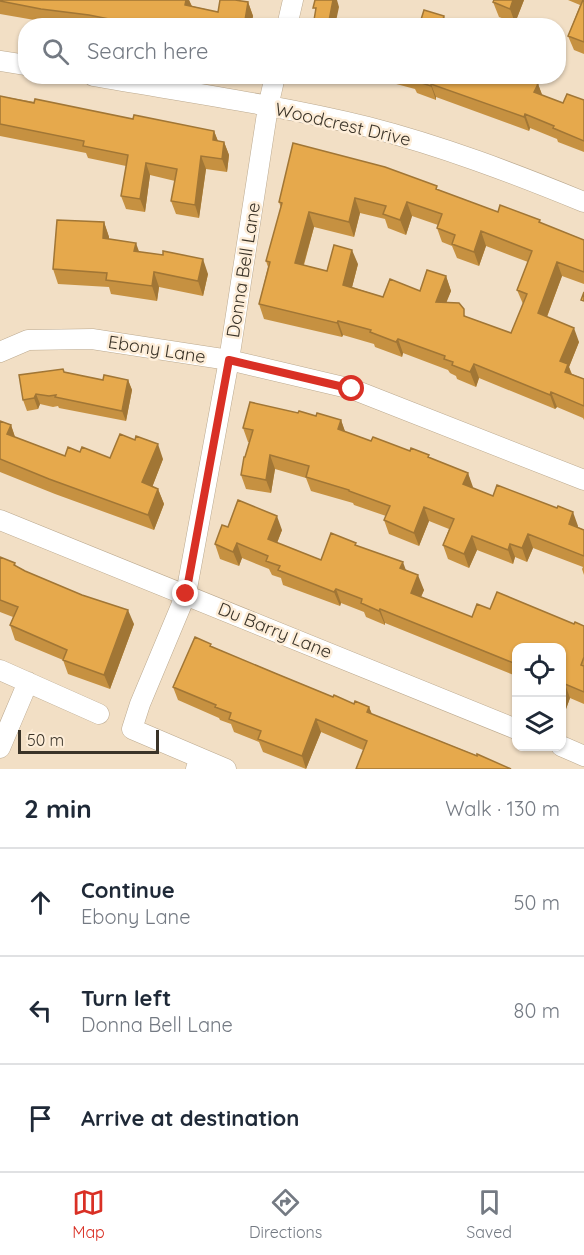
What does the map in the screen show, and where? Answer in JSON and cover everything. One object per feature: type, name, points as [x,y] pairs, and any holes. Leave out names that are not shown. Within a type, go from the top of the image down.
[{"type":"street","points":[[289,18],[293,0]]},
{"type":"street","points":[[0,61],[18,64]]},
{"type":"street","name":"Woodcrest Drive","points":[[138,84],[369,128],[457,153],[584,202]]},
{"type":"street","name":"Donna Bell Lane","points":[[198,764],[132,729],[140,704],[186,594],[229,360],[273,84]]},
{"type":"street","name":"Ebony Lane","points":[[0,352],[28,340],[92,339],[229,360],[352,389],[584,480]]},
{"type":"street","name":"Du Barry Lane","points":[[0,520],[512,727]]},
{"type":"street","points":[[0,670],[99,714]]},
{"type":"street","points":[[0,748],[28,682]]},
{"type":"street","points":[[566,749],[584,756]]},
{"type":"street","points":[[198,764],[226,769]]},
{"type":"building","points":[[186,0],[185,5],[218,12],[220,0],[248,2],[245,18],[104,18],[0,1]]},
{"type":"building","points":[[315,0],[333,0],[330,18],[314,18],[316,8],[313,8]]},
{"type":"building","points":[[494,0],[513,0],[510,9],[493,2]]},
{"type":"building","points":[[584,0],[584,42],[568,36]]},
{"type":"building","points":[[424,10],[444,16],[443,18],[422,18]]},
{"type":"building","points":[[431,84],[538,84],[534,92],[563,103],[567,94],[584,100],[584,141],[525,114],[524,117]]},
{"type":"building","points":[[0,96],[34,103],[35,99],[133,119],[134,115],[214,131],[213,140],[224,142],[222,159],[201,156],[195,205],[171,201],[177,169],[146,163],[140,199],[121,196],[128,155],[83,146],[84,141],[0,124]]},
{"type":"building","points":[[293,143],[385,167],[498,212],[500,205],[584,240],[584,272],[557,262],[538,313],[574,328],[560,361],[568,364],[565,372],[584,379],[584,406],[551,392],[550,395],[474,364],[470,372],[452,365],[453,362],[444,359],[445,356],[398,339],[396,342],[370,332],[371,330],[259,304],[270,262],[266,261],[282,203],[279,202]],"holes":[[[355,198],[386,206],[383,214],[400,220],[407,202],[442,214],[437,228],[455,235],[452,244],[474,252],[481,231],[532,251],[517,290],[527,294],[511,333],[464,316],[464,309],[459,303],[436,302],[446,276],[427,270],[420,291],[390,279],[383,297],[343,285],[352,250],[334,245],[327,271],[295,263],[309,212],[349,222]]]},
{"type":"building","points":[[57,220],[104,222],[103,238],[136,243],[134,251],[163,255],[163,251],[203,259],[198,281],[154,272],[152,286],[106,280],[107,273],[53,269]]},
{"type":"building","points":[[63,369],[64,372],[103,380],[104,375],[128,380],[122,411],[55,397],[56,395],[36,394],[34,398],[23,400],[19,375]]},
{"type":"building","points":[[250,402],[316,416],[317,413],[341,420],[338,429],[371,441],[373,437],[410,451],[411,448],[468,473],[463,484],[493,496],[497,485],[573,512],[569,524],[584,530],[584,556],[528,534],[522,548],[510,544],[508,550],[472,536],[464,554],[443,545],[454,519],[424,507],[414,533],[384,520],[390,506],[306,477],[309,466],[270,455],[266,480],[241,475],[253,430],[243,428]]},
{"type":"building","points":[[0,421],[11,425],[7,434],[65,456],[68,447],[80,452],[82,447],[110,458],[120,434],[135,440],[136,436],[158,444],[142,482],[158,489],[148,515],[0,459]]},
{"type":"building","points":[[238,500],[277,516],[268,539],[321,560],[331,533],[356,543],[355,545],[403,562],[400,568],[418,575],[411,593],[472,617],[477,604],[490,609],[497,592],[584,626],[584,657],[581,665],[584,666],[584,692],[566,684],[566,643],[512,643],[512,662],[380,609],[379,611],[361,603],[362,599],[336,589],[334,592],[278,570],[280,566],[266,561],[268,556],[237,543],[233,552],[215,544],[222,525],[228,527]]},
{"type":"building","points":[[0,557],[15,563],[14,565],[25,571],[82,595],[128,610],[104,675],[63,660],[67,650],[10,625],[18,607],[0,600]]},
{"type":"building","points":[[195,637],[211,644],[210,646],[333,697],[334,695],[354,704],[355,701],[369,707],[367,712],[511,769],[356,769],[367,741],[316,719],[302,756],[258,739],[261,731],[229,719],[231,713],[173,687]]},
{"type":"route","points":[[186,594],[229,360],[352,389]]}]
